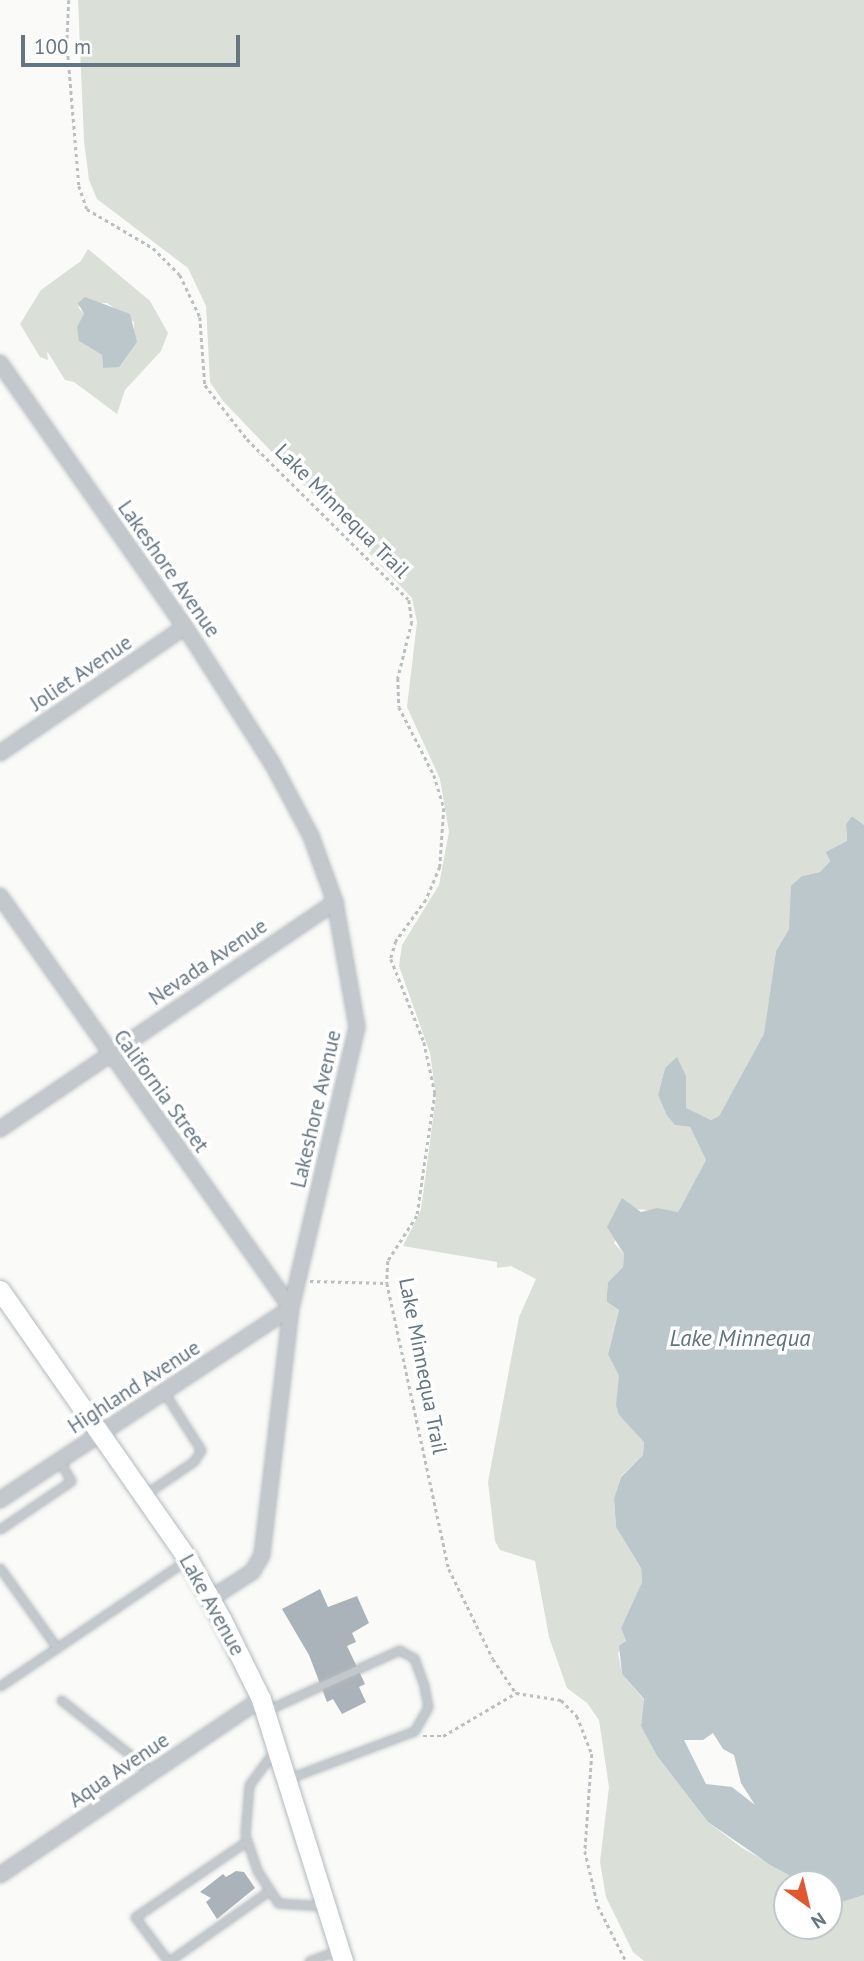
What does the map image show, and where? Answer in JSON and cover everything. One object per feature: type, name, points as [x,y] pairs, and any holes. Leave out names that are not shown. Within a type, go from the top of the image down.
[{"type":"main road","name":"Lake Avenue","points":[[0,1290],[188,1559],[210,1599],[263,1705],[341,1955]]},
{"type":"street","name":"Lakeshore Avenue","points":[[0,363],[4,379],[185,627],[272,763],[311,836],[335,902],[357,1027],[291,1308],[262,1555],[252,1572],[210,1599]]},
{"type":"street","name":"Joliet Avenue","points":[[0,753],[185,627]]},
{"type":"street","name":"Nevada Avenue","points":[[1,1126],[335,902]]},
{"type":"street","name":"California Street","points":[[3,905],[291,1308]]},
{"type":"street","name":"Highland Avenue","points":[[1,1497],[291,1308]]},
{"type":"street","name":"Aqua Avenue","points":[[0,1875],[152,1773],[263,1705]]},
{"type":"lane","points":[[144,1495],[194,1461],[201,1450],[164,1392]]},
{"type":"lane","points":[[0,1529],[71,1481],[60,1460]]},
{"type":"lane","points":[[0,1686],[188,1559]]},
{"type":"lane","points":[[0,1568],[57,1648]]},
{"type":"lane","points":[[263,1705],[399,1650],[414,1658],[428,1707],[414,1731],[286,1779]]},
{"type":"lane","points":[[61,1700],[152,1773]]},
{"type":"lane","points":[[276,1747],[249,1785],[247,1841],[278,1903],[326,1906]]},
{"type":"lane","points":[[247,1841],[135,1917],[169,1961],[270,1891]]},
{"type":"lane","points":[[310,1961],[341,1955]]},
{"type":"path","name":"Lake Minnequa Trail","points":[[69,0],[67,42],[79,186],[87,209],[153,248],[180,275],[200,317],[205,385],[247,439],[409,600],[412,622],[398,678],[399,706],[435,775],[443,808],[440,867],[426,900],[396,941],[391,959],[424,1042],[435,1093],[417,1216],[388,1261],[387,1283],[449,1569],[493,1659],[516,1693]]},
{"type":"path","points":[[298,1280],[387,1283]]},
{"type":"path","points":[[414,1731],[429,1739],[443,1736],[516,1693],[561,1700],[577,1716],[592,1754],[585,1851],[598,1906],[626,1961]]},
{"type":"shaded area","points":[[78,0],[864,0],[864,825],[852,816],[846,824],[847,841],[820,872],[802,876],[789,929],[776,951],[764,1035],[719,1116],[711,1120],[685,1108],[686,1076],[665,1068],[658,1095],[667,1116],[675,1125],[690,1127],[706,1160],[678,1212],[634,1209],[614,1243],[624,1254],[623,1267],[608,1282],[607,1302],[619,1310],[608,1353],[619,1376],[619,1415],[644,1441],[643,1455],[621,1476],[614,1500],[616,1527],[641,1568],[642,1582],[621,1628],[626,1641],[618,1653],[622,1674],[644,1700],[641,1725],[657,1756],[708,1822],[742,1848],[782,1870],[773,1870],[773,1940],[843,1940],[843,1902],[864,1895],[864,1961],[644,1961],[633,1952],[606,1897],[600,1862],[609,1787],[599,1720],[587,1703],[567,1688],[549,1637],[535,1561],[500,1550],[495,1541],[488,1482],[519,1317],[536,1279],[511,1266],[497,1268],[497,1262],[403,1246],[421,1210],[436,1096],[430,1053],[399,966],[402,945],[439,885],[449,832],[440,779],[407,707],[417,622],[412,598],[223,401],[210,382],[206,306],[188,268],[97,199],[89,180],[84,141]]},
{"type":"shaded area","points":[[88,249],[150,301],[168,333],[161,351],[125,390],[117,414],[74,382],[65,380],[47,351],[48,360],[40,357],[20,324],[41,290],[81,261]],"holes":[[[107,303],[134,322],[134,337],[121,364],[103,368],[102,355],[79,341],[84,314],[78,307]]]},
{"type":"water","points":[[85,297],[130,314],[137,342],[119,367],[103,368],[102,355],[79,341],[77,327],[84,314],[78,303]]},
{"type":"water","name":"Lake Minnequa","points":[[852,816],[864,825],[864,1895],[843,1902],[843,1870],[780,1870],[708,1822],[657,1756],[641,1726],[644,1699],[622,1674],[619,1646],[626,1641],[621,1628],[642,1582],[641,1568],[616,1527],[614,1499],[621,1477],[643,1455],[644,1442],[619,1415],[616,1405],[619,1376],[608,1354],[619,1310],[607,1302],[607,1293],[608,1282],[623,1267],[624,1254],[607,1227],[622,1198],[641,1212],[657,1208],[678,1212],[706,1160],[690,1127],[675,1125],[667,1116],[658,1095],[665,1068],[677,1057],[686,1076],[686,1108],[711,1120],[719,1116],[764,1034],[776,951],[789,929],[791,886],[802,876],[820,872],[830,861],[826,852],[847,841],[846,824]],"holes":[[[713,1733],[723,1749],[734,1755],[741,1783],[755,1805],[732,1787],[706,1784],[684,1740],[703,1740]]]},
{"type":"building","points":[[320,1589],[328,1607],[357,1596],[369,1623],[352,1633],[356,1642],[347,1646],[365,1684],[359,1687],[366,1702],[342,1714],[333,1699],[327,1702],[309,1655],[282,1609]]},
{"type":"building","points":[[236,1871],[244,1872],[255,1888],[217,1919],[206,1902],[211,1898],[200,1892],[223,1874],[226,1877]]}]
